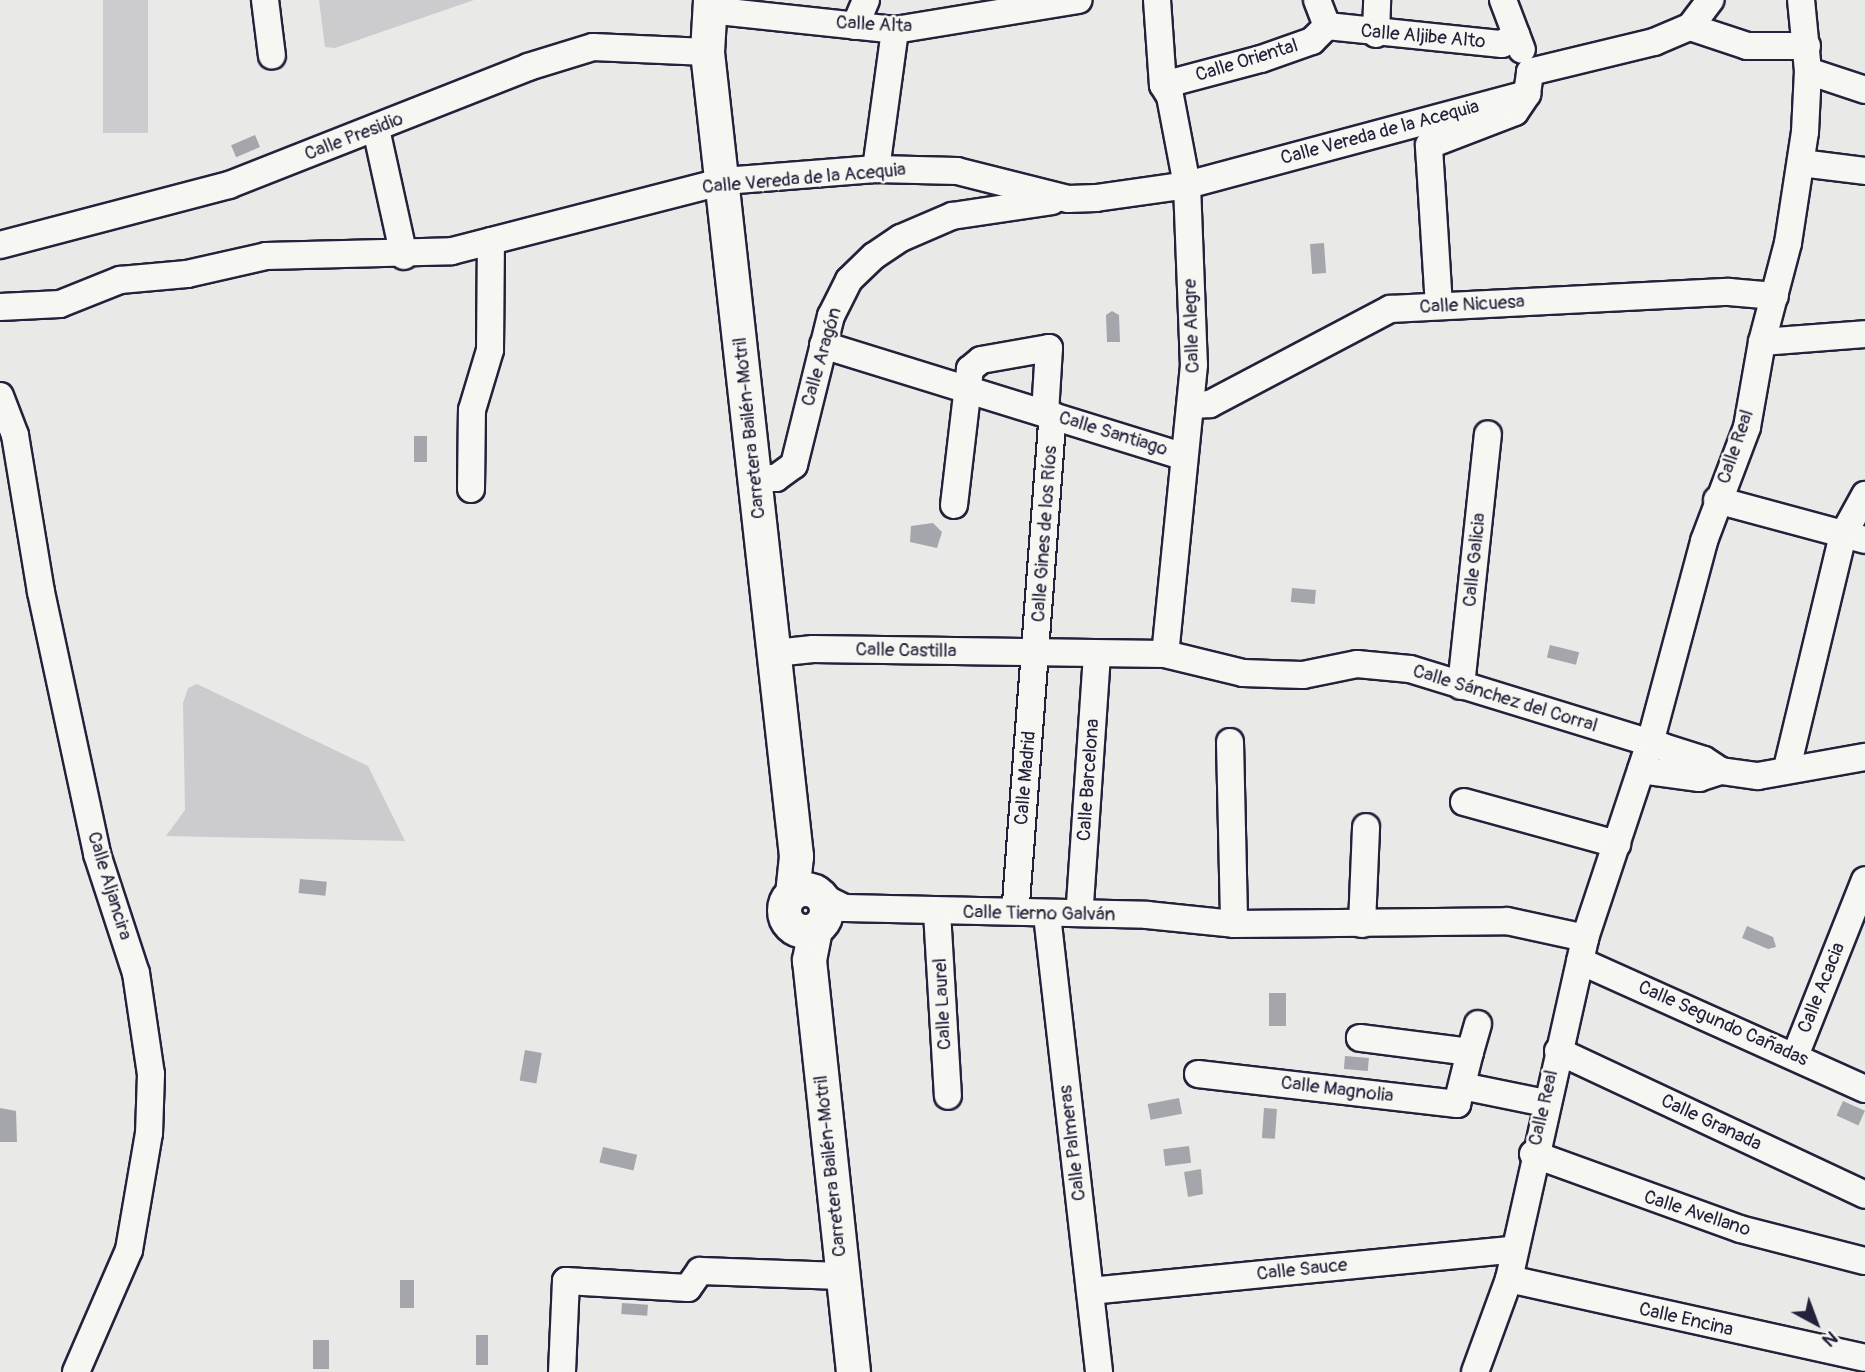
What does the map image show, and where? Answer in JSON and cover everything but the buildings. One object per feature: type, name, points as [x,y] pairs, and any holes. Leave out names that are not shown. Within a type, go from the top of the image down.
[{"type":"main road","name":"Carretera Bailén-Motril","points":[[709,5],[707,52],[710,184],[755,478],[796,856],[814,915],[842,1276],[853,1372]]},
{"type":"street","points":[[265,0],[272,57]]},
{"type":"street","points":[[855,26],[866,0]]},
{"type":"street","name":"Calle Alta","points":[[709,5],[895,30],[1079,0]]},
{"type":"street","name":"Calle Alegre","points":[[1157,0],[1163,85],[1170,96],[1187,185],[1192,405],[1182,456],[1166,653]]},
{"type":"street","points":[[1317,0],[1327,26]]},
{"type":"street","points":[[1376,34],[1377,0]]},
{"type":"street","points":[[1439,306],[1429,145],[1515,112],[1529,83],[1503,0]]},
{"type":"street","points":[[1710,0],[1690,27],[1747,46],[1807,58],[1865,90]]},
{"type":"street","name":"Calle Real","points":[[1475,1372],[1509,1279],[1533,1154],[1583,949],[1642,770],[1717,500],[1747,427],[1762,342],[1775,296],[1801,163],[1807,58],[1801,0]]},
{"type":"street","name":"Calle Oriental","points":[[1163,85],[1273,55],[1312,41],[1327,26]]},
{"type":"street","name":"Calle Aljibe Alto","points":[[1327,26],[1376,34],[1502,44],[1516,35]]},
{"type":"street","name":"Calle Vereda de la Acequia","points":[[0,307],[60,304],[120,280],[187,274],[266,256],[404,256],[452,251],[710,184],[876,169],[957,171],[1068,200],[1187,185],[1529,83],[1574,60],[1654,42],[1690,27]]},
{"type":"street","points":[[876,169],[895,30]]},
{"type":"street","name":"Calle Presidio","points":[[0,245],[229,186],[528,67],[593,47],[707,52]]},
{"type":"street","points":[[376,129],[404,256]]},
{"type":"street","points":[[1801,163],[1865,171]]},
{"type":"street","name":"Calle Aragón","points":[[755,478],[776,478],[794,465],[823,345],[849,280],[901,238],[952,216],[1068,200]]},
{"type":"street","points":[[471,489],[472,410],[490,350],[491,241]]},
{"type":"street","name":"Calle Nicuesa","points":[[1192,405],[1210,404],[1390,309],[1729,292],[1775,296]]},
{"type":"street","points":[[1762,342],[1865,334]]},
{"type":"street","name":"Calle Santiago","points":[[823,345],[1182,456]]},
{"type":"street","name":"Calle Santiago","points":[[954,505],[970,369],[981,360],[1049,348],[1049,414]]},
{"type":"street","name":"Calle Aljancira","points":[[0,396],[15,435],[41,592],[97,854],[122,922],[146,1026],[149,1133],[129,1250],[99,1329],[76,1372]]},
{"type":"street","name":"Calle Gines de los Ríos","points":[[1036,653],[1049,414]]},
{"type":"street","name":"Calle Galicia","points":[[1461,686],[1488,433]]},
{"type":"street","points":[[1787,768],[1865,495]]},
{"type":"street","points":[[1717,500],[1854,537]]},
{"type":"street","name":"Calle Castilla","points":[[775,653],[1036,653]]},
{"type":"street","name":"Calle Sánchez del Corral","points":[[1036,653],[1166,653],[1243,673],[1303,675],[1357,664],[1410,669],[1704,760],[1721,771]]},
{"type":"street","name":"Calle Madrid","points":[[1016,903],[1036,653]]},
{"type":"street","name":"Calle Barcelona","points":[[1080,904],[1097,655]]},
{"type":"street","points":[[1230,742],[1234,924]]},
{"type":"street","points":[[1642,770],[1699,778],[1721,771],[1758,776],[1787,768],[1865,757]]},
{"type":"street","points":[[1464,802],[1617,844]]},
{"type":"street","points":[[1362,924],[1366,827]]},
{"type":"street","name":"Calle Acacia","points":[[1795,1056],[1865,880]]},
{"type":"street","name":"Calle Tierno Galván","points":[[814,915],[937,912],[1147,915],[1234,924],[1507,921],[1583,949]]},
{"type":"street","name":"Calle Laurel","points":[[937,912],[948,1096]]},
{"type":"street","name":"Calle Palmeras","points":[[1047,915],[1099,1372]]},
{"type":"street","name":"Calle Segundo Cañadas","points":[[1583,949],[1865,1089]]},
{"type":"street","points":[[1478,1024],[1462,1086],[1545,1103]]},
{"type":"street","points":[[1360,1038],[1470,1052]]},
{"type":"street","name":"Calle Granada","points":[[1558,1051],[1865,1195]]},
{"type":"street","name":"Calle Magnolia","points":[[1198,1074],[1457,1104],[1462,1086]]},
{"type":"street","name":"Calle Avellano","points":[[1533,1154],[1740,1229],[1865,1261]]},
{"type":"street","name":"Calle Sauce","points":[[1090,1291],[1515,1249]]},
{"type":"street","points":[[562,1372],[566,1281],[688,1288],[700,1271],[842,1276]]},
{"type":"street","name":"Calle Encina","points":[[1509,1279],[1863,1362]]},
{"type":"shaded area","points":[[103,0],[148,0],[148,133],[103,133]]},
{"type":"shaded area","points":[[319,0],[474,0],[335,48],[325,47]]},
{"type":"shaded area","points":[[255,135],[260,147],[236,157],[231,145]]},
{"type":"shaded area","points":[[1324,243],[1326,273],[1312,274],[1310,244]]},
{"type":"shaded area","points":[[1112,311],[1119,315],[1120,342],[1107,342],[1106,315]]},
{"type":"shaded area","points":[[414,436],[427,436],[427,462],[414,462]]},
{"type":"shaded area","points":[[933,523],[942,532],[937,548],[910,542],[911,526]]},
{"type":"shaded area","points":[[1292,588],[1316,590],[1315,604],[1291,602]]},
{"type":"shaded area","points":[[1550,645],[1579,652],[1576,665],[1547,658]]},
{"type":"shaded area","points":[[197,684],[368,766],[405,841],[166,836],[185,810],[183,703],[188,688]]},
{"type":"shaded area","points":[[300,879],[327,882],[325,896],[299,893]]},
{"type":"shaded area","points":[[1747,926],[1773,937],[1776,947],[1768,949],[1742,938]]},
{"type":"shaded area","points":[[1269,993],[1286,993],[1286,1026],[1269,1026]]},
{"type":"shaded area","points":[[525,1050],[542,1053],[536,1083],[520,1081]]},
{"type":"shaded area","points":[[1345,1056],[1369,1058],[1368,1071],[1344,1069]]},
{"type":"shaded area","points":[[1179,1098],[1182,1114],[1151,1120],[1148,1104]]},
{"type":"shaded area","points":[[1843,1101],[1865,1111],[1858,1125],[1836,1116]]},
{"type":"shaded area","points":[[0,1108],[16,1111],[17,1142],[0,1142]]},
{"type":"shaded area","points":[[1264,1108],[1277,1109],[1275,1139],[1262,1138]]},
{"type":"shaded area","points":[[1189,1146],[1191,1163],[1165,1166],[1163,1149]]},
{"type":"shaded area","points":[[603,1147],[637,1155],[634,1170],[599,1163]]},
{"type":"shaded area","points":[[1201,1169],[1203,1194],[1188,1197],[1184,1172]]},
{"type":"shaded area","points":[[400,1280],[414,1280],[414,1308],[400,1308]]},
{"type":"shaded area","points":[[622,1303],[648,1305],[647,1316],[621,1314]]},
{"type":"shaded area","points":[[476,1335],[488,1335],[488,1365],[476,1365]]},
{"type":"shaded area","points":[[313,1340],[329,1340],[329,1369],[313,1369]]}]
